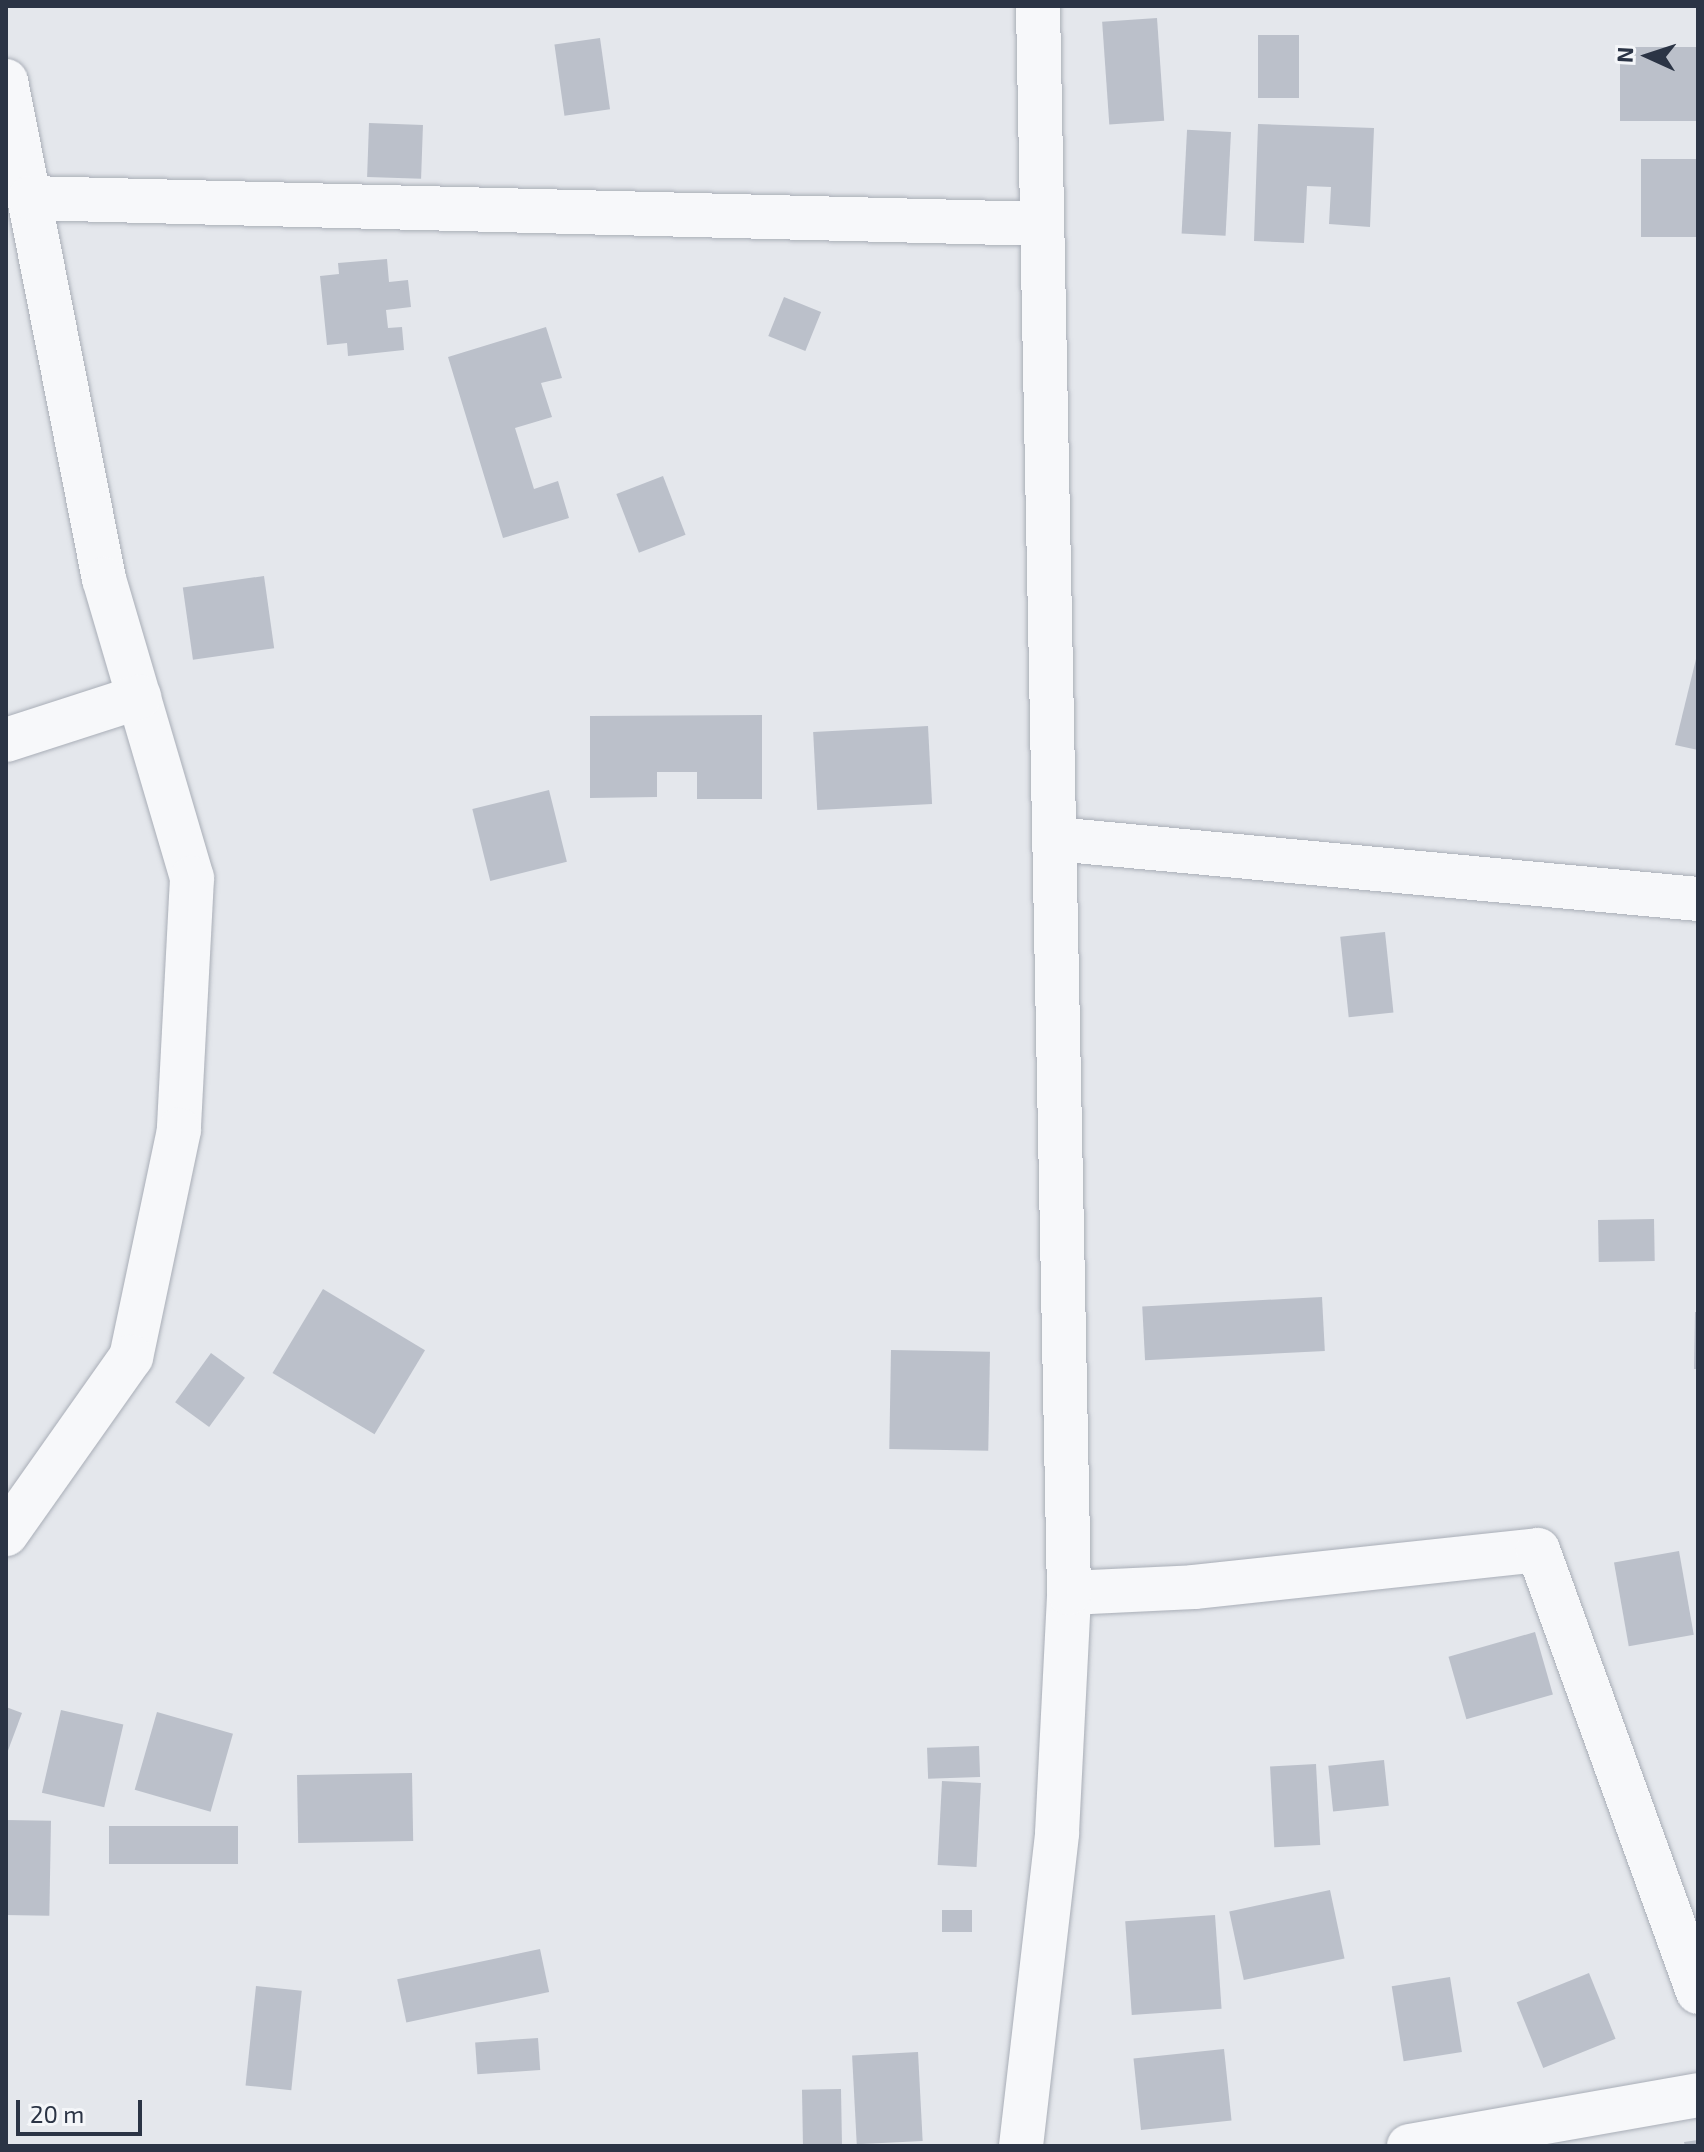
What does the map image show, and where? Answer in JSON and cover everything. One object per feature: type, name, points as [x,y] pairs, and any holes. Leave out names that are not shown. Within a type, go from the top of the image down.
[{"type":"street","points":[[1021,2146],[1057,1833],[1069,1593],[1038,6]]},
{"type":"street","points":[[6,81],[104,579],[192,878],[179,1130],[131,1357],[6,1534]]},
{"type":"street","points":[[30,198],[1042,224]]},
{"type":"street","points":[[6,740],[139,697]]},
{"type":"street","points":[[1055,839],[1698,899]]},
{"type":"street","points":[[1069,1593],[1194,1587],[1538,1550],[1698,1992]]},
{"type":"street","points":[[1409,2146],[1698,2095]]},
{"type":"building","points":[[1157,18],[1164,121],[1109,125],[1102,22]]},
{"type":"building","points":[[1258,35],[1299,35],[1299,98],[1258,98]]},
{"type":"building","points":[[600,38],[610,109],[564,116],[554,44]]},
{"type":"building","points":[[1620,47],[1698,47],[1698,121],[1620,121]]},
{"type":"building","points":[[369,123],[423,125],[421,179],[367,177]]},
{"type":"building","points":[[1258,124],[1374,128],[1370,227],[1329,224],[1331,187],[1307,186],[1304,243],[1254,241]]},
{"type":"building","points":[[1187,130],[1231,132],[1226,236],[1182,234]]},
{"type":"building","points":[[1641,159],[1698,159],[1698,237],[1641,237]]},
{"type":"building","points":[[387,259],[389,282],[408,280],[411,307],[386,310],[388,328],[402,327],[404,350],[348,356],[347,343],[327,345],[320,276],[339,274],[338,263]]},
{"type":"building","points":[[784,297],[821,312],[805,351],[768,336]]},
{"type":"building","points":[[546,327],[562,378],[541,383],[552,417],[515,428],[534,489],[558,481],[569,518],[503,538],[448,357]]},
{"type":"building","points":[[663,476],[686,535],[639,553],[616,494]]},
{"type":"building","points":[[264,576],[274,648],[193,660],[183,587]]},
{"type":"building","points":[[1698,655],[1698,750],[1675,745]]},
{"type":"building","points":[[762,715],[762,799],[697,799],[697,772],[657,772],[657,797],[590,798],[590,716]]},
{"type":"building","points":[[928,726],[932,804],[817,810],[813,732]]},
{"type":"building","points":[[549,790],[567,862],[490,881],[472,809]]},
{"type":"building","points":[[1385,932],[1393,1013],[1349,1017],[1340,937]]},
{"type":"building","points":[[1654,1219],[1655,1261],[1599,1262],[1598,1220]]},
{"type":"building","points":[[323,1289],[425,1350],[375,1434],[273,1373]]},
{"type":"building","points":[[1322,1297],[1325,1351],[1145,1360],[1142,1306]]},
{"type":"building","points":[[1695,1312],[1698,1312],[1698,1369],[1694,1369]]},
{"type":"building","points":[[891,1350],[990,1352],[988,1451],[889,1449]]},
{"type":"building","points":[[211,1353],[245,1378],[209,1427],[175,1402]]},
{"type":"building","points":[[1679,1551],[1694,1635],[1629,1646],[1614,1562]]},
{"type":"building","points":[[1535,1632],[1553,1694],[1466,1719],[1448,1657]]},
{"type":"building","points":[[6,1707],[22,1713],[6,1756]]},
{"type":"building","points":[[61,1710],[123,1724],[104,1807],[42,1793]]},
{"type":"building","points":[[157,1712],[233,1734],[211,1812],[135,1790]]},
{"type":"building","points":[[979,1746],[980,1777],[928,1779],[927,1748]]},
{"type":"building","points":[[1384,1760],[1389,1806],[1333,1812],[1328,1766]]},
{"type":"building","points":[[1316,1764],[1320,1845],[1274,1847],[1270,1766]]},
{"type":"building","points":[[412,1773],[413,1841],[298,1843],[297,1775]]},
{"type":"building","points":[[942,1781],[981,1783],[977,1867],[938,1865]]},
{"type":"building","points":[[6,1820],[51,1821],[49,1916],[6,1915]]},
{"type":"building","points":[[109,1826],[238,1826],[238,1864],[109,1864]]},
{"type":"building","points":[[1330,1890],[1345,1958],[1244,1980],[1229,1911]]},
{"type":"building","points":[[942,1910],[972,1910],[972,1932],[942,1932]]},
{"type":"building","points":[[1215,1915],[1222,2009],[1132,2015],[1125,1921]]},
{"type":"building","points":[[540,1949],[549,1992],[406,2022],[397,1979]]},
{"type":"building","points":[[1589,1973],[1616,2039],[1543,2068],[1517,2002]]},
{"type":"building","points":[[1450,1977],[1462,2052],[1404,2061],[1392,1986]]},
{"type":"building","points":[[256,1986],[302,1991],[291,2090],[246,2085]]},
{"type":"building","points":[[538,2038],[540,2070],[477,2074],[475,2042]]},
{"type":"building","points":[[1224,2049],[1232,2121],[1141,2130],[1133,2059]]},
{"type":"building","points":[[918,2052],[923,2141],[857,2144],[852,2055]]},
{"type":"building","points":[[841,2089],[842,2146],[803,2146],[802,2090]]},
{"type":"building","points":[[1698,2140],[1698,2146],[1685,2146],[1684,2142]]}]
